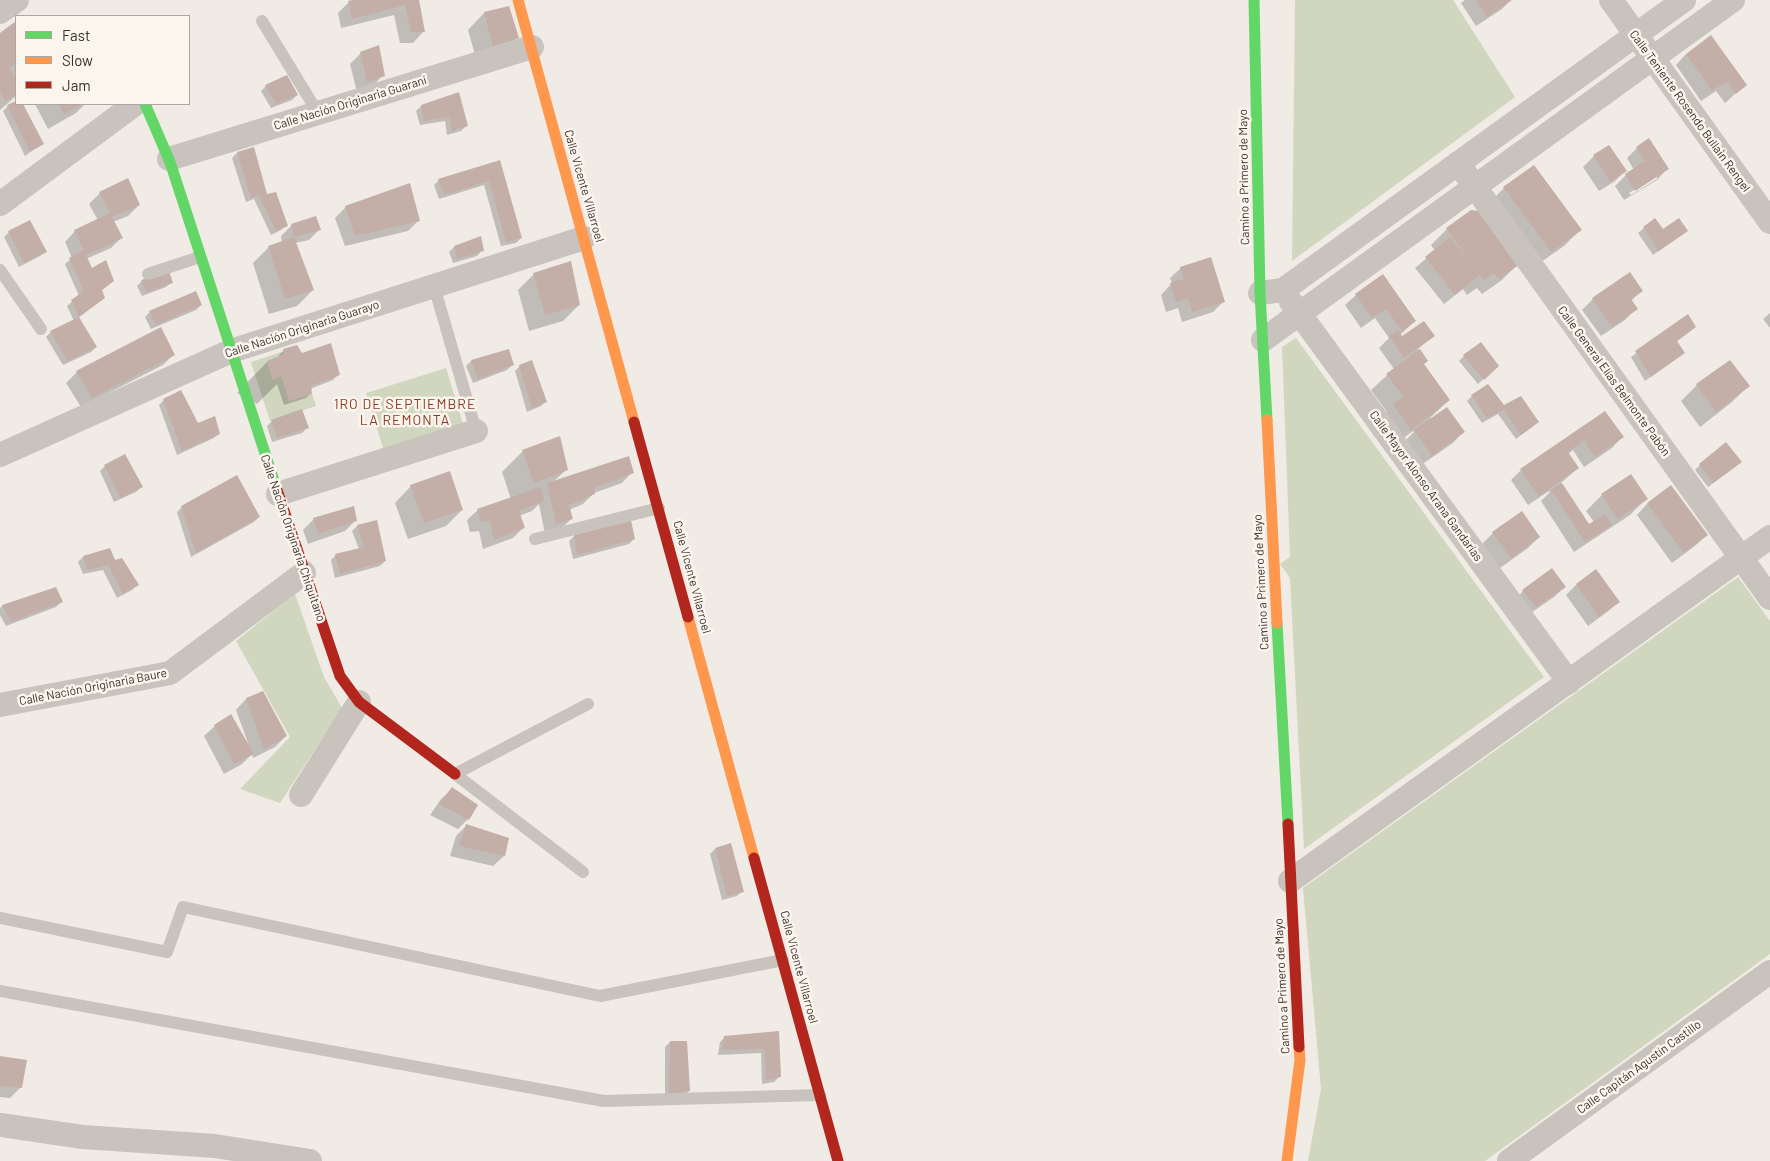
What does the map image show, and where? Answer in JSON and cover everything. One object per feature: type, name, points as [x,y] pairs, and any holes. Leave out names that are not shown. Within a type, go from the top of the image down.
[{"type":"street","points":[[0,12],[16,0]]},
{"type":"street","name":"Calle Vicente Villarroel","points":[[518,0],[838,1161]]},
{"type":"street","name":"Camino a Primero de Mayo","points":[[1254,0],[1272,292],[1263,340],[1300,1060],[1287,1161]]},
{"type":"street","name":"Calle Teniente Rosendo Bullain Rengel","points":[[1611,0],[1770,222]]},
{"type":"street","points":[[1272,292],[1458,163],[1684,0]]},
{"type":"street","points":[[1263,340],[1733,0]]},
{"type":"street","name":"Calle Nación Originaria Guaraní","points":[[169,159],[532,47]]},
{"type":"street","points":[[0,204],[133,105]]},
{"type":"street","name":"Calle Nación Originaria Chiquitano","points":[[145,105],[169,159],[304,573],[340,676],[359,702],[455,774]]},
{"type":"street","name":"Calle General Elías Belmonte Pabón","points":[[1458,163],[1770,598]]},
{"type":"street","name":"Calle Nación Originaria Guarayo","points":[[0,455],[231,351],[584,238]]},
{"type":"street","name":"Calle Mayor Alonso Arana Gandarías","points":[[1272,292],[1300,314],[1569,682]]},
{"type":"street","points":[[278,494],[476,431]]},
{"type":"street","points":[[1290,881],[1770,537]]},
{"type":"street","name":"Calle Nación Originaria Baure","points":[[0,705],[170,673],[304,573]]},
{"type":"street","points":[[301,795],[359,702]]},
{"type":"street","name":"Calle Capitán Agustín Castillo","points":[[1509,1161],[1770,972]]},
{"type":"street","points":[[0,1125],[83,1137],[215,1146],[310,1161]]},
{"type":"lane","points":[[262,21],[318,113]]},
{"type":"lane","points":[[148,274],[200,256]]},
{"type":"lane","points":[[0,270],[41,329]]},
{"type":"lane","points":[[434,286],[476,431]]},
{"type":"lane","points":[[535,539],[659,508]]},
{"type":"lane","points":[[455,774],[588,704]]},
{"type":"lane","name":"Calle Nación Originaria Chiquitano","points":[[455,774],[583,872]]},
{"type":"lane","points":[[0,918],[167,952],[182,907],[600,996],[783,960]]},
{"type":"lane","points":[[0,991],[604,1101],[820,1095]]},
{"type":"green space","points":[[1295,0],[1453,0],[1515,97],[1292,261]]},
{"type":"green space","points":[[1296,338],[1544,677],[1304,849],[1290,578],[1280,564],[1290,557],[1282,347]]},
{"type":"green space","points":[[297,347],[316,406],[270,421],[251,362]]},
{"type":"green space","points":[[446,368],[463,424],[383,448],[366,393]]},
{"type":"green space","points":[[1738,577],[1770,621],[1770,954],[1485,1161],[1308,1161],[1321,1089],[1303,888]]},
{"type":"green space","points":[[295,594],[324,677],[342,708],[280,803],[240,789],[290,737],[236,641]]},
{"type":"building","points":[[419,0],[425,32],[411,32],[405,5],[352,19],[348,1]]},
{"type":"building","points":[[1476,0],[1512,0],[1487,17]]},
{"type":"building","points":[[509,6],[519,38],[493,47],[484,12]]},
{"type":"building","points":[[15,22],[15,64],[9,67],[15,78],[15,96],[5,101],[0,92],[0,33]]},
{"type":"building","points":[[1711,35],[1747,85],[1736,94],[1727,81],[1712,91],[1686,54]]},
{"type":"building","points":[[379,45],[385,76],[367,82],[360,52]]},
{"type":"building","points":[[287,75],[298,95],[276,104],[265,85]]},
{"type":"building","points":[[459,92],[468,126],[452,131],[449,117],[424,121],[421,105]]},
{"type":"building","points":[[15,101],[15,105],[24,105],[44,144],[30,152],[7,105]]},
{"type":"building","points":[[60,105],[80,105],[64,114]]},
{"type":"building","points":[[1649,138],[1669,169],[1635,191],[1625,174],[1645,161],[1636,147]]},
{"type":"building","points":[[1609,145],[1627,171],[1610,182],[1593,155]]},
{"type":"building","points":[[254,147],[267,194],[276,192],[288,226],[276,231],[259,195],[251,198],[237,152]]},
{"type":"building","points":[[500,160],[522,238],[506,242],[489,181],[444,195],[438,179]]},
{"type":"building","points":[[1534,165],[1582,230],[1551,252],[1503,187]]},
{"type":"building","points":[[128,178],[140,205],[112,217],[123,238],[86,255],[92,268],[106,260],[114,281],[102,290],[105,298],[79,317],[71,300],[84,291],[69,258],[83,250],[74,230],[110,213],[99,192]]},
{"type":"building","points":[[410,183],[420,221],[355,236],[345,206]]},
{"type":"building","points":[[1471,210],[1479,211],[1520,264],[1499,279],[1494,273],[1484,280],[1480,275],[1455,295],[1425,257],[1450,237],[1472,264],[1446,228]]},
{"type":"building","points":[[316,216],[321,230],[294,237],[291,224]]},
{"type":"building","points":[[1655,218],[1663,229],[1679,218],[1688,231],[1659,251],[1643,227]]},
{"type":"building","points":[[30,220],[47,252],[24,263],[8,231]]},
{"type":"building","points":[[481,236],[484,251],[457,259],[454,246]]},
{"type":"building","points":[[294,237],[314,290],[285,299],[268,246]]},
{"type":"building","points":[[1211,257],[1225,302],[1192,312],[1188,298],[1176,302],[1170,283],[1184,279],[1180,267]]},
{"type":"building","points":[[571,261],[580,305],[545,315],[533,273]]},
{"type":"building","points":[[169,271],[173,283],[147,292],[141,280]]},
{"type":"building","points":[[1630,272],[1643,291],[1631,299],[1638,309],[1612,327],[1592,298]]},
{"type":"building","points":[[1383,274],[1416,321],[1402,331],[1386,309],[1372,318],[1355,294]]},
{"type":"building","points":[[196,291],[202,305],[156,325],[149,311]]},
{"type":"building","points":[[1688,314],[1696,327],[1677,341],[1685,353],[1651,377],[1635,351]]},
{"type":"building","points":[[79,317],[97,347],[68,361],[50,331]]},
{"type":"building","points":[[1424,321],[1435,336],[1404,358],[1389,336],[1398,330],[1402,336]]},
{"type":"building","points":[[161,327],[175,355],[92,398],[76,371]]},
{"type":"building","points":[[1481,342],[1499,366],[1484,380],[1463,355]]},
{"type":"building","points":[[331,343],[340,375],[311,386],[312,394],[289,401],[281,376],[272,380],[267,361],[284,354],[283,349],[297,345],[302,353]]},
{"type":"building","points":[[509,349],[514,365],[478,379],[471,360]]},
{"type":"building","points":[[1420,349],[1428,361],[1424,364],[1450,400],[1411,430],[1393,405],[1404,397],[1386,374]]},
{"type":"building","points":[[532,360],[547,402],[532,408],[519,365]]},
{"type":"building","points":[[1730,360],[1750,386],[1716,412],[1696,384]]},
{"type":"building","points":[[1488,384],[1504,405],[1521,396],[1539,422],[1521,435],[1504,410],[1487,418],[1471,395]]},
{"type":"building","points":[[181,390],[198,423],[215,416],[220,434],[182,451],[163,399]]},
{"type":"building","points":[[1447,407],[1465,432],[1432,456],[1414,430]]},
{"type":"building","points":[[302,409],[309,428],[277,438],[271,420]]},
{"type":"building","points":[[1605,411],[1624,437],[1595,457],[1584,440],[1568,452],[1579,468],[1539,496],[1520,469]]},
{"type":"building","points":[[560,436],[568,470],[534,483],[522,450]]},
{"type":"building","points":[[1726,442],[1742,462],[1713,483],[1699,464]]},
{"type":"building","points":[[125,454],[143,487],[120,498],[104,465]]},
{"type":"building","points":[[629,456],[634,473],[594,488],[595,494],[569,505],[573,519],[556,524],[547,483]]},
{"type":"building","points":[[450,471],[463,510],[424,523],[410,485]]},
{"type":"building","points":[[1631,474],[1648,499],[1618,519],[1601,494]]},
{"type":"building","points":[[237,475],[260,517],[196,553],[181,506]]},
{"type":"building","points":[[1562,483],[1589,524],[1605,514],[1612,525],[1585,542],[1551,490]]},
{"type":"building","points":[[1671,485],[1708,535],[1684,553],[1647,503]]},
{"type":"building","points":[[541,487],[544,501],[519,511],[525,528],[494,540],[490,521],[481,522],[477,509]]},
{"type":"building","points":[[354,506],[357,521],[318,534],[313,518]]},
{"type":"building","points":[[1522,511],[1540,537],[1511,558],[1492,532]]},
{"type":"building","points":[[377,520],[386,561],[340,574],[335,554],[364,547],[357,525]]},
{"type":"building","points":[[631,520],[635,539],[577,555],[574,535]]},
{"type":"building","points":[[110,548],[115,560],[122,558],[139,585],[123,594],[108,565],[88,570],[83,556]]},
{"type":"building","points":[[1552,568],[1566,587],[1536,607],[1522,590]]},
{"type":"building","points":[[1596,569],[1620,602],[1599,617],[1576,584]]},
{"type":"building","points":[[56,587],[63,602],[11,622],[2,605]]},
{"type":"building","points":[[263,691],[287,736],[264,749],[246,698]]},
{"type":"building","points":[[231,714],[254,754],[234,764],[214,725]]},
{"type":"building","points":[[452,787],[478,805],[469,820],[439,804]]},
{"type":"building","points":[[466,824],[509,838],[505,856],[459,846]]},
{"type":"building","points":[[731,843],[744,892],[727,896],[715,848]]},
{"type":"building","points":[[779,1031],[781,1077],[766,1080],[765,1049],[722,1050],[724,1036]]},
{"type":"building","points":[[670,1041],[687,1041],[690,1091],[669,1094]]},
{"type":"building","points":[[0,1056],[27,1060],[22,1088],[0,1086]]},
{"type":"traffic: fast","points":[[1254,0],[1260,293],[1267,420]]},
{"type":"traffic: fast","points":[[145,105],[170,162],[276,487]]},
{"type":"traffic: fast","points":[[1277,623],[1288,824]]},
{"type":"traffic: slow","points":[[518,0],[634,422]]},
{"type":"traffic: slow","points":[[1267,420],[1277,623]]},
{"type":"traffic: slow","points":[[688,617],[754,858]]},
{"type":"traffic: slow","points":[[1287,1161],[1300,1060],[1299,1047]]},
{"type":"traffic: jam","points":[[634,422],[688,617]]},
{"type":"traffic: jam","points":[[276,487],[340,676],[359,702],[455,774]]},
{"type":"traffic: jam","points":[[1288,824],[1299,1047]]},
{"type":"traffic: jam","points":[[754,858],[838,1161]]},
{"type":"district","name":"1RO DE SEPTIEMBRE LA REMONTA","points":[[405,412]]}]
